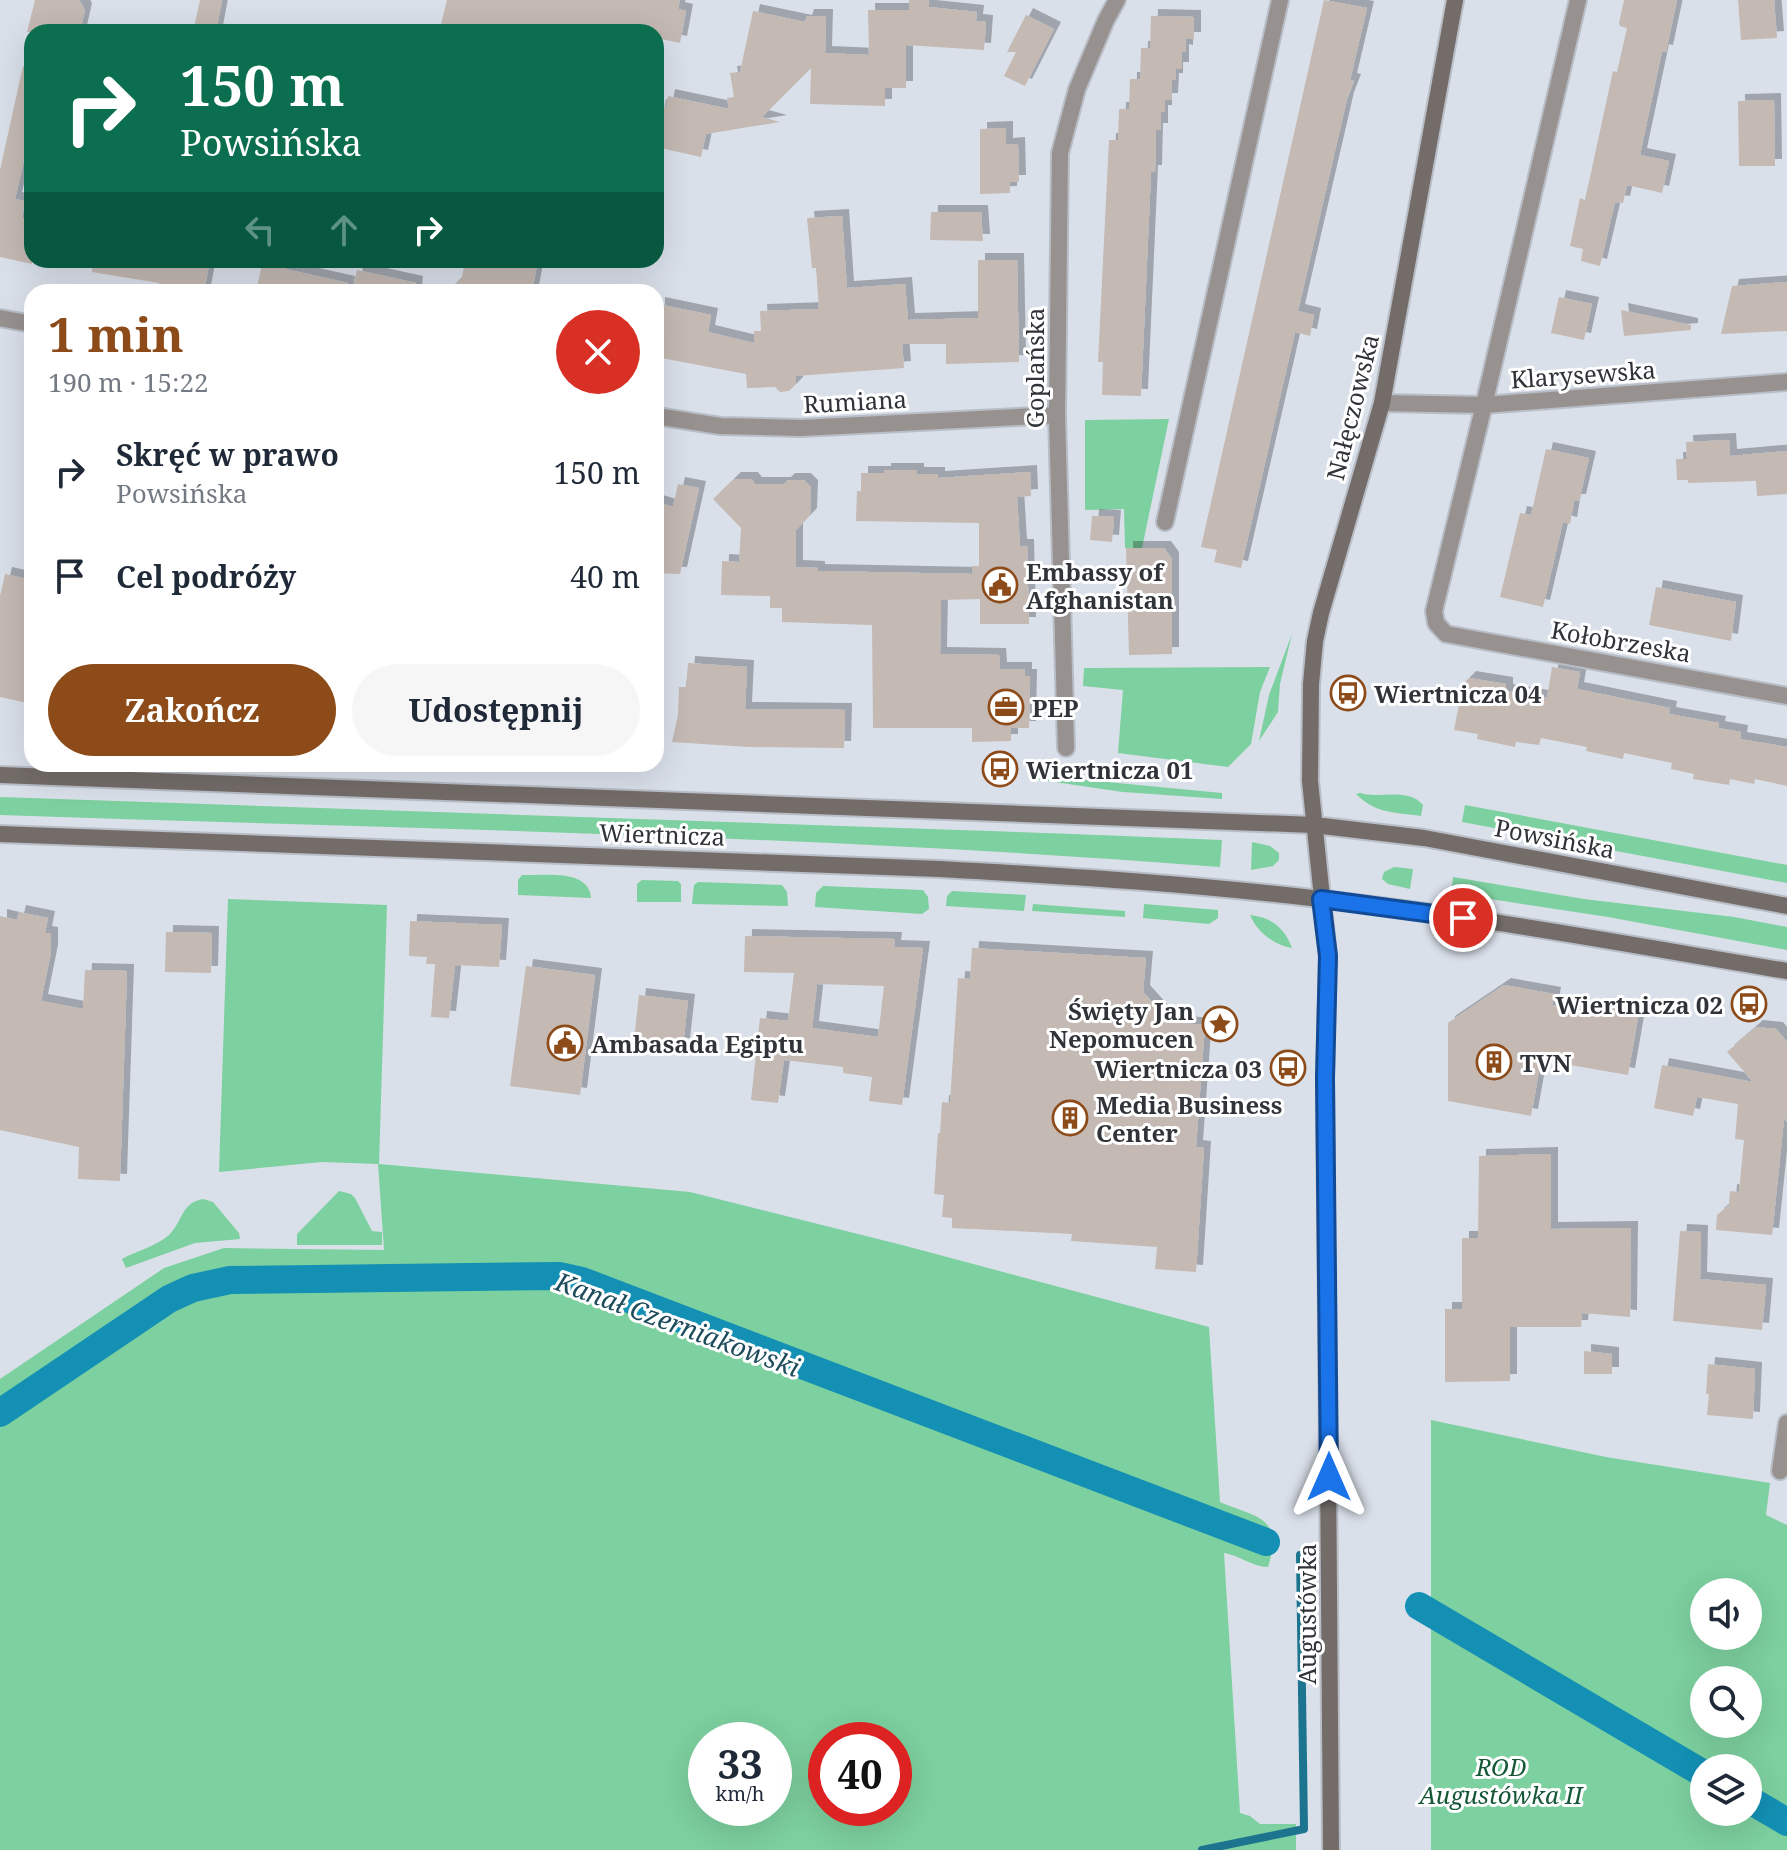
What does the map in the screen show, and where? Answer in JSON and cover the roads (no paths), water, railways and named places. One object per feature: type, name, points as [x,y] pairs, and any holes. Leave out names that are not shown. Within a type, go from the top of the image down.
[{"type":"main road","name":"Nałęczowska","points":[[1321,899],[1309,762],[1315,641],[1382,403],[1455,0]]},
{"type":"main road","name":"Wiertnicza","points":[[0,775],[1314,825]]},
{"type":"main road","name":"Powsińska","points":[[1314,825],[1424,838],[1787,906]]},
{"type":"main road","name":"Wiertnicza","points":[[0,834],[940,869],[1100,878],[1321,899]]},
{"type":"main road","points":[[1321,899],[1435,913],[1787,971]]},
{"type":"main road","name":"Augustówka","points":[[1321,899],[1328,956],[1325,1078],[1331,1850]]},
{"type":"street","name":"Goplańska","points":[[1066,748],[1057,415],[1060,153],[1077,89],[1117,0]]},
{"type":"street","points":[[1165,522],[1280,0]]},
{"type":"street","points":[[1484,405],[1578,0]]},
{"type":"street","points":[[0,318],[24,322]]},
{"type":"street","name":"Klarysewska","points":[[1382,403],[1484,405],[1787,382]]},
{"type":"street","name":"Kołobrzeska","points":[[1484,405],[1434,611],[1436,623],[1446,634],[1787,696]]},
{"type":"street","name":"Rumiana","points":[[664,417],[720,426],[801,428],[1057,415]]},
{"type":"street","points":[[1780,1471],[1787,1423]]},
{"type":"waterway","name":"Kanał Czerniakowski","points":[[0,1413],[169,1299],[193,1288],[230,1280],[559,1276],[582,1281],[1266,1542]]},
{"type":"waterway","points":[[1202,1850],[1304,1829],[1300,1555]]},
{"type":"waterway","name":"Kanał Czerniakowski","points":[[1419,1606],[1690,1766]]},
{"type":"waterway","name":"Kanał Czerniakowski","points":[[1762,1807],[1787,1822]]},
{"type":"place","name":"Embassy of Afghanistan","points":[[1000,585]]},
{"type":"place","name":"Wiertnicza 04","points":[[1348,693]]},
{"type":"place","name":"PEP","points":[[1006,707]]},
{"type":"place","name":"Wiertnicza 01","points":[[1000,769]]},
{"type":"place","name":"Wiertnicza 02","points":[[1749,1004]]},
{"type":"place","name":"Święty Jan Nepomucen","points":[[1220,1024]]},
{"type":"place","name":"Ambasada Egiptu","points":[[565,1043]]},
{"type":"place","name":"TVN","points":[[1494,1062]]},
{"type":"place","name":"Wiertnicza 03","points":[[1288,1068]]},
{"type":"place","name":"Media Business Center","points":[[1070,1118]]},
{"type":"park label","name":"ROD Augustówka II","points":[[1501,1780]]}]
